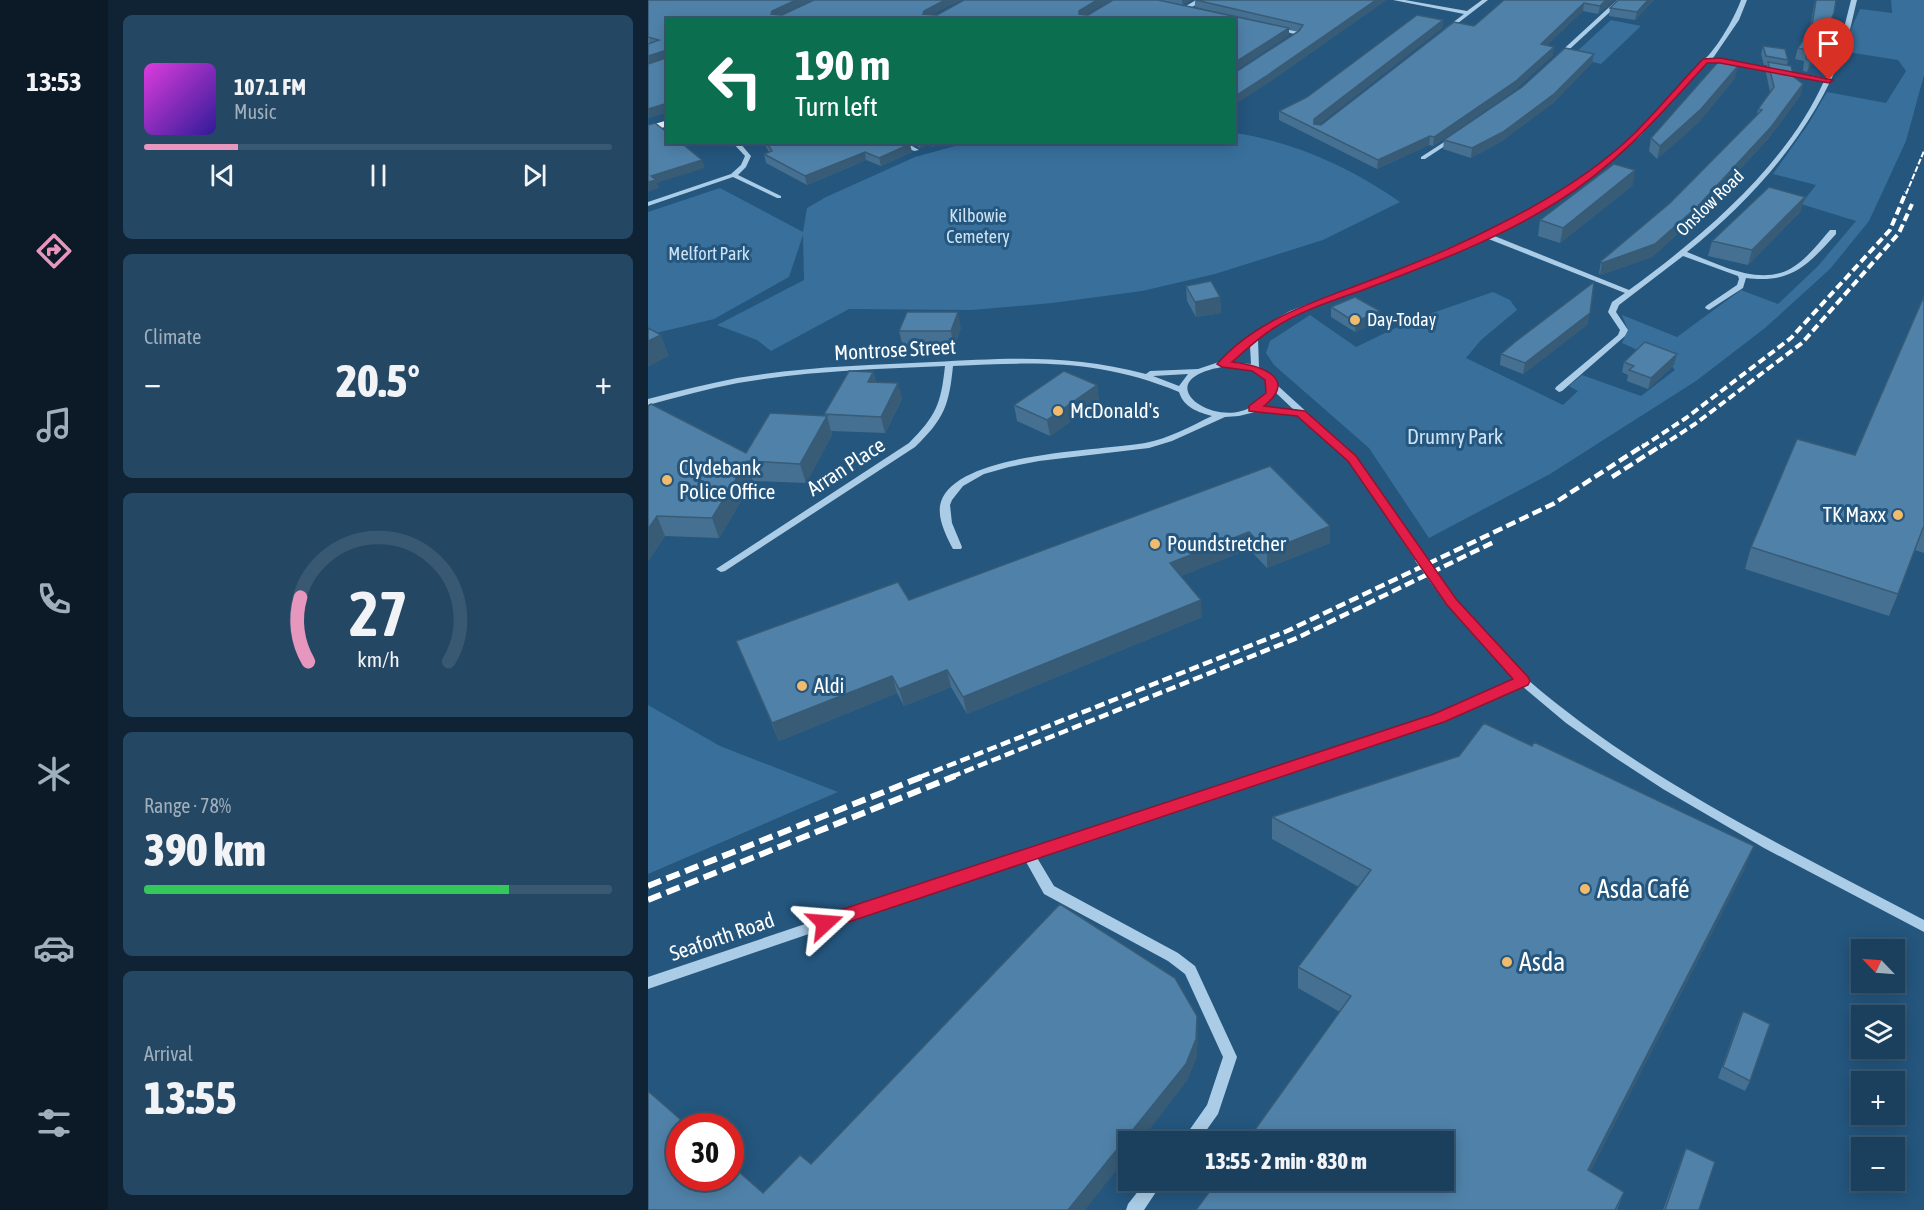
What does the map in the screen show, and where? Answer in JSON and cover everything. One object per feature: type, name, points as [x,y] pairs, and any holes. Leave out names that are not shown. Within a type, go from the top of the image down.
[{"type":"main road","points":[[648,129],[666,124]]},
{"type":"street","points":[[1184,9],[1200,0]]},
{"type":"street","points":[[1396,0],[1468,13]]},
{"type":"street","points":[[1440,35],[1485,0]]},
{"type":"street","points":[[1551,64],[1620,0]]},
{"type":"street","points":[[1710,59],[1736,20],[1744,0]]},
{"type":"street","name":"Onslow Road","points":[[1559,389],[1621,336],[1624,330],[1612,308],[1682,253],[1742,198],[1796,135],[1829,80],[1848,33],[1854,0]]},
{"type":"street","points":[[1172,7],[1196,12]]},
{"type":"street","points":[[1263,24],[1298,33],[1287,43]]},
{"type":"street","points":[[1222,364],[1270,326],[1300,310],[1376,282],[1486,235],[1554,200],[1607,162],[1676,96],[1701,64],[1710,59],[1829,80]]},
{"type":"street","points":[[1422,158],[1461,134]]},
{"type":"street","points":[[648,204],[733,175],[744,166],[748,156],[737,144]]},
{"type":"street","points":[[902,144],[916,150]]},
{"type":"street","points":[[733,175],[780,197]]},
{"type":"street","points":[[1682,253],[1741,275],[1758,278],[1786,276],[1804,264],[1833,232]]},
{"type":"street","points":[[1486,235],[1630,293]]},
{"type":"street","points":[[1709,308],[1743,283],[1741,275]]},
{"type":"street","points":[[1254,338],[1255,368]]},
{"type":"street","name":"Montrose Street","points":[[648,402],[726,382],[786,374],[1056,360],[1147,375],[1183,391]]},
{"type":"street","name":"Arran Place","points":[[721,569],[912,445],[936,422],[945,401],[949,364]]},
{"type":"street","points":[[1222,364],[1255,368],[1270,379],[1273,386],[1301,413],[1352,458],[1451,602],[1523,681],[1584,730],[1670,788],[1924,926]]},
{"type":"street","name":"Montrose Street","points":[[1147,375],[1197,370],[1222,364]]},
{"type":"street","points":[[1197,370],[1184,384],[1183,391],[1194,406],[1225,414]]},
{"type":"street","points":[[1254,409],[1265,402],[1273,386]]},
{"type":"street","points":[[1191,427],[1194,406]]},
{"type":"street","points":[[957,547],[946,522],[946,500],[954,489],[973,476],[993,468],[1034,459],[1149,446],[1225,414],[1254,409],[1301,413]]},
{"type":"street","name":"Seaforth Road","points":[[648,983],[1439,718],[1523,681]]},
{"type":"street","points":[[1028,854],[1049,890],[1173,957],[1190,970],[1230,1057],[1213,1109],[1196,1131]]},
{"type":"street","points":[[1134,1210],[1149,1191]]},
{"type":"green space","name":"Drumry Park","points":[[1891,0],[1924,0],[1924,75],[1906,141],[1869,221],[1830,269],[1765,328],[1696,381],[1550,474],[1429,538],[1369,448],[1274,365],[1266,353],[1270,341],[1310,315],[1356,347],[1412,320],[1493,292],[1510,300],[1517,310],[1481,340],[1466,358],[1563,405],[1578,391],[1569,386],[1582,375],[1641,396],[1675,370],[1671,365],[1622,343],[1628,330],[1622,315],[1677,337],[1741,290],[1778,304],[1818,266],[1856,221],[1801,204],[1816,185],[1773,174],[1809,123],[1827,92],[1886,103],[1906,71],[1898,60],[1841,51],[1860,9],[1892,13]]},
{"type":"green space","points":[[1611,20],[1641,26],[1601,64],[1571,57]]},
{"type":"green space","name":"Kilbowie Cemetery","points":[[1236,133],[1279,143],[1321,158],[1362,178],[1400,202],[1323,240],[1215,274],[1142,291],[1052,303],[972,310],[849,309],[771,351],[757,340],[717,325],[804,280],[803,235],[789,277],[714,319],[648,335],[648,212],[720,188],[803,232],[807,208],[826,197],[915,157],[962,144],[1236,144]]},
{"type":"green space","points":[[648,705],[720,746],[838,792],[648,874]]},
{"type":"building","points":[[648,0],[796,0],[772,11],[771,14],[782,15],[814,0],[945,0],[924,11],[923,14],[937,15],[964,0],[1097,0],[1079,11],[1079,14],[1088,15],[1113,0],[1158,0],[1289,28],[1236,62],[1236,18],[666,18],[666,50],[648,56],[648,44],[659,40],[648,37]]},
{"type":"building","points":[[1196,0],[1376,0],[1236,96],[1236,72],[1299,31],[1303,25]]},
{"type":"building","points":[[1504,0],[1606,0],[1600,6],[1584,3],[1541,44],[1554,47],[1516,81],[1434,137],[1430,136],[1378,160],[1279,111],[1307,97],[1417,15],[1443,20],[1314,119],[1314,124],[1321,125],[1454,22],[1474,26]]},
{"type":"building","points":[[1618,0],[1648,0],[1637,12],[1610,8]]},
{"type":"building","points":[[1816,0],[1836,0],[1834,13],[1818,51],[1815,51],[1810,61],[1806,59],[1807,50],[1798,48],[1812,25]]},
{"type":"building","points":[[1763,46],[1785,49],[1788,60],[1766,56]]},
{"type":"building","points":[[1565,48],[1594,54],[1554,94],[1503,132],[1472,148],[1444,140],[1522,87]]},
{"type":"building","points":[[666,58],[666,104],[648,109],[648,64]]},
{"type":"building","points":[[1718,62],[1738,66],[1701,109],[1660,146],[1651,138]]},
{"type":"building","points":[[1768,62],[1791,66],[1794,77],[1803,84],[1771,127],[1698,206],[1655,244],[1602,263],[1601,261],[1670,203],[1762,110],[1758,109],[1774,87]]},
{"type":"building","points":[[655,123],[666,131],[666,144],[682,144],[702,160],[651,176],[656,180],[648,182],[648,125]]},
{"type":"building","points":[[767,144],[910,144],[879,158],[865,152],[805,176],[764,154],[772,151]]},
{"type":"building","points":[[1614,164],[1635,170],[1563,228],[1540,220]]},
{"type":"building","points":[[1769,187],[1805,197],[1752,250],[1712,241]]},
{"type":"building","points":[[1211,281],[1220,297],[1195,302],[1186,286]]},
{"type":"building","points":[[1594,282],[1590,313],[1525,363],[1501,354],[1515,342]]},
{"type":"building","points":[[1924,296],[1924,528],[1898,594],[1751,547],[1797,439],[1855,455]]},
{"type":"building","points":[[1355,297],[1380,311],[1355,322],[1331,307]]},
{"type":"building","points":[[907,312],[958,312],[951,331],[899,331]]},
{"type":"building","points":[[648,328],[661,335],[648,341]]},
{"type":"building","points":[[1645,342],[1677,354],[1651,378],[1629,370],[1634,366],[1624,362]]},
{"type":"building","points":[[849,371],[873,372],[868,382],[898,383],[881,417],[824,414]]},
{"type":"building","points":[[1064,371],[1097,385],[1047,420],[1014,405]]},
{"type":"building","points":[[651,404],[746,453],[770,413],[827,416],[800,464],[747,461],[712,518],[657,516],[648,529],[648,406]]},
{"type":"building","points":[[1270,466],[1330,526],[1267,551],[1249,532],[1170,563],[1201,600],[963,697],[947,670],[899,689],[892,676],[772,723],[736,641],[898,582],[909,600]]},
{"type":"building","name":"Asda","points":[[1484,723],[1532,746],[1534,742],[1754,846],[1588,1170],[1624,1192],[1615,1210],[1196,1210],[1210,1191],[1454,1191],[1454,1131],[1254,1131],[1351,996],[1298,967],[1371,870],[1272,817],[1459,756]]},
{"type":"building","points":[[1060,904],[1175,978],[1197,1016],[1196,1039],[1186,1064],[1132,1131],[1118,1131],[1118,1148],[1068,1210],[648,1210],[648,1091],[673,1113],[666,1113],[666,1191],[744,1191],[744,1176],[763,1193],[800,1155],[811,1164]]},
{"type":"building","points":[[1743,1011],[1770,1024],[1750,1081],[1723,1067]]},
{"type":"building","points":[[1686,1148],[1715,1162],[1699,1210],[1665,1210]]},
{"type":"railway","points":[[1906,194],[1924,151]]},
{"type":"railway","points":[[1642,447],[1686,418],[1791,338],[1890,230],[1906,192]]},
{"type":"railway","points":[[1660,447],[1695,424],[1802,343],[1899,233],[1912,204]]},
{"type":"railway","points":[[920,777],[1287,631],[1553,504],[1644,445]]},
{"type":"railway","points":[[1612,477],[1662,445]]},
{"type":"railway","points":[[951,777],[1297,638],[1496,541]]},
{"type":"railway","points":[[648,886],[924,776]]},
{"type":"railway","points":[[648,900],[955,776]]},
{"type":"place","name":"Day-Today","points":[[1355,320]]},
{"type":"place","name":"McDonald's","points":[[1058,411]]},
{"type":"place","name":"Clydebank Police Office","points":[[667,480]]},
{"type":"place","name":"TK Maxx","points":[[1898,515]]},
{"type":"place","name":"Poundstretcher","points":[[1155,544]]},
{"type":"place","name":"Aldi","points":[[802,686]]},
{"type":"place","name":"Asda Café","points":[[1585,889]]},
{"type":"place","name":"Asda","points":[[1507,962]]},
{"type":"route","points":[[825,923],[1049,846],[1439,718],[1523,681],[1451,602],[1352,458],[1301,413],[1254,409],[1265,402],[1271,394],[1273,386],[1270,379],[1255,368],[1239,364],[1222,364],[1270,326],[1293,313],[1406,270],[1486,235],[1554,200],[1607,162],[1638,135],[1676,96],[1705,60],[1720,60],[1829,80]]},
{"type":"park label","name":"Melfort Park","points":[[709,254]]}]
